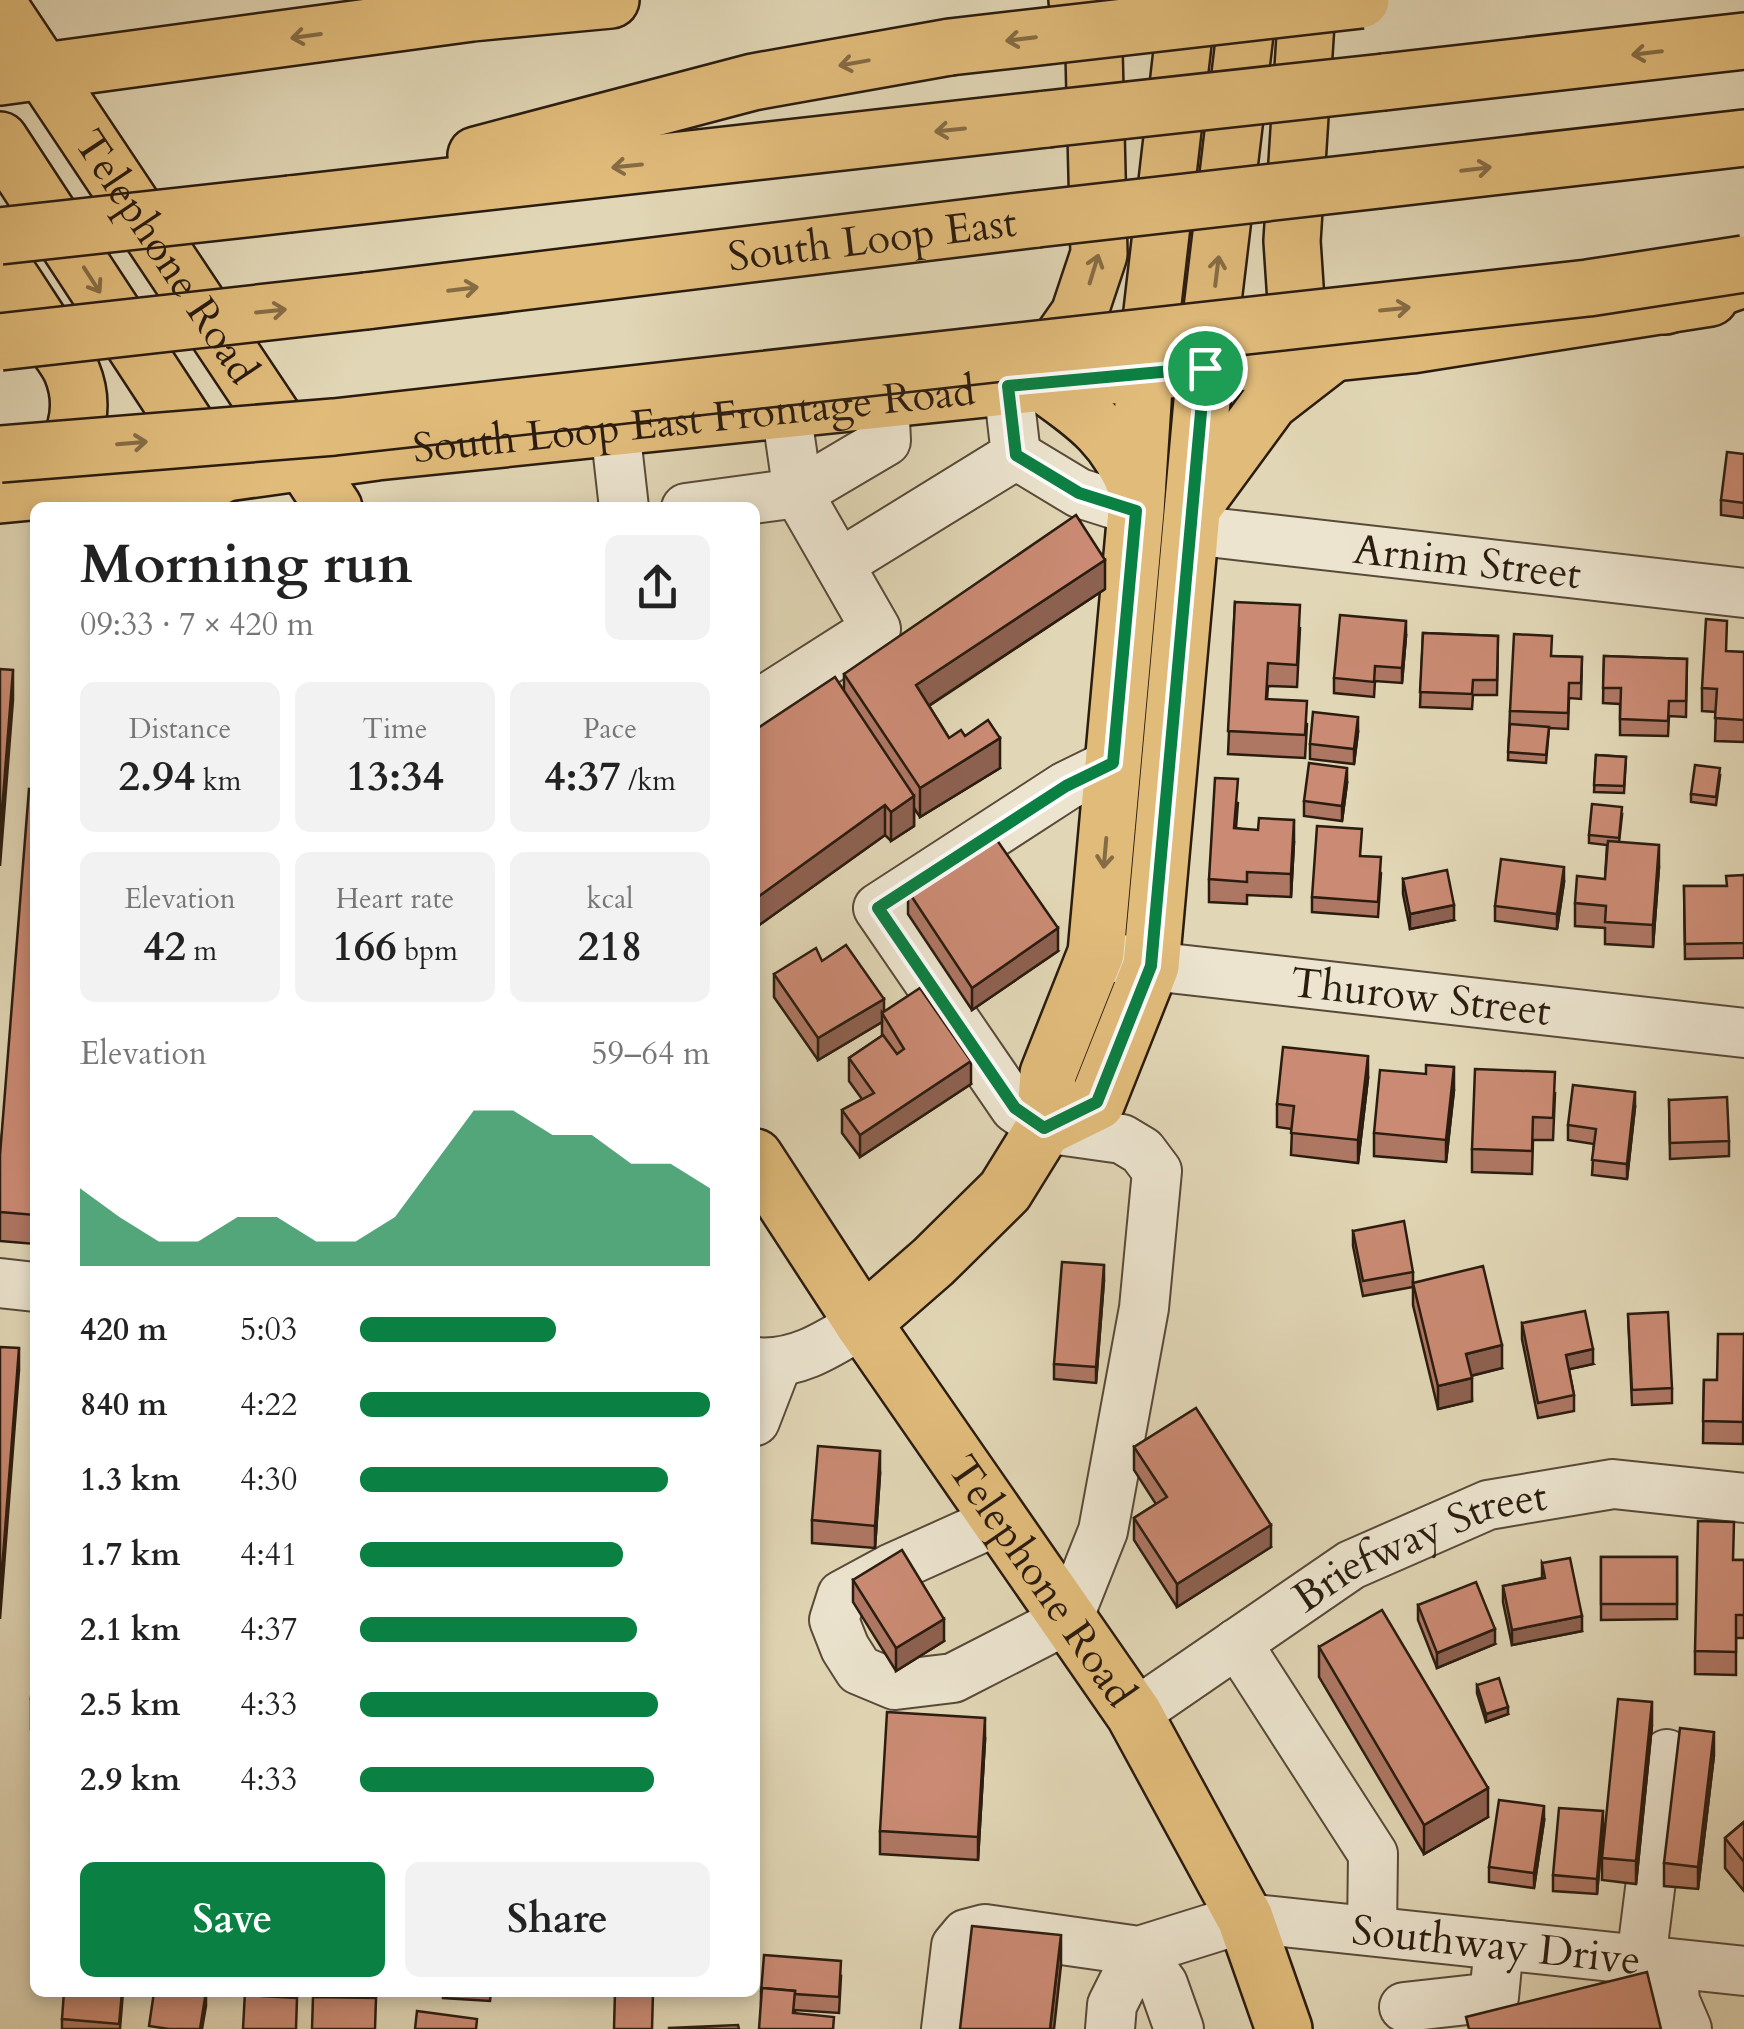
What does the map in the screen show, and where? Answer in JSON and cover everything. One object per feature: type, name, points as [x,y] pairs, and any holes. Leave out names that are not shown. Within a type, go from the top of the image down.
[{"type":"main road","points":[[22,74],[472,6],[611,0]]},
{"type":"main road","points":[[1077,0],[1094,52],[1099,254],[1079,314],[1026,384],[1104,430],[1126,460],[1137,500]]},
{"type":"main road","points":[[863,1323],[1005,1191],[1044,1128],[1048,1074],[1096,952],[1145,372],[1188,0]]},
{"type":"main road","points":[[1044,1128],[1097,1102],[1151,966],[1205,368],[1249,0]]},
{"type":"main road","points":[[1192,518],[1270,402],[1332,354],[1296,301],[1292,241],[1306,22],[1317,0]]},
{"type":"main road","points":[[290,204],[753,82],[950,47],[1361,0]]},
{"type":"main road","name":"Telephone Road","points":[[0,8],[22,74],[330,502]]},
{"type":"main road","points":[[0,236],[1744,41]]},
{"type":"main road","name":"South Loop East","points":[[0,342],[1744,138]]},
{"type":"main road","name":"Telephone Road","points":[[0,140],[230,491]]},
{"type":"main road","points":[[0,262],[72,372],[80,416],[74,438],[57,466],[10,480]]},
{"type":"main road","points":[[10,480],[354,425],[1588,288],[1744,264]]},
{"type":"main road","points":[[1665,306],[1744,279]]},
{"type":"main road","name":"South Loop East Frontage Road","points":[[10,480],[230,491],[303,462],[1332,354],[1744,292]]},
{"type":"main road","name":"Telephone Road","points":[[760,1166],[863,1323],[1134,1714],[1245,1918],[1284,2029]]},
{"type":"street","points":[[1016,455],[1026,384]]},
{"type":"street","points":[[731,502],[798,493],[886,441],[884,399]]},
{"type":"street","points":[[760,703],[876,628],[798,493],[786,410]]},
{"type":"street","points":[[615,428],[623,502]]},
{"type":"street","points":[[1016,455],[1079,493],[1137,500]]},
{"type":"street","points":[[839,564],[1016,455]]},
{"type":"street","name":"Arnim Street","points":[[1192,518],[1744,592]]},
{"type":"street","points":[[1000,1520],[890,1569],[842,1596],[834,1620],[844,1648],[859,1670],[896,1685],[953,1678],[1068,1619],[1104,1531],[1144,1308],[1157,1171],[1142,1151],[1122,1139],[1044,1128],[1015,1108],[878,908],[1066,786],[1113,763]]},
{"type":"street","name":"Thurow Street","points":[[1096,952],[1151,966],[1744,1033]]},
{"type":"street","points":[[0,1283],[30,1286]]},
{"type":"street","points":[[760,1395],[766,1363],[824,1348],[863,1323]]},
{"type":"street","name":"Briefway Street","points":[[1134,1714],[1351,1565],[1488,1506],[1612,1484],[1744,1498]]},
{"type":"street","points":[[1237,1644],[1373,1854],[1378,1932],[1406,2018],[1494,1996],[1499,1945]]},
{"type":"street","points":[[1667,1754],[1656,1962],[1688,2029]]},
{"type":"street","points":[[946,2029],[956,1946],[966,1934],[985,1928],[1139,1951],[1245,1918]]},
{"type":"street","name":"Southway Drive","points":[[1245,1918],[1744,1971]]},
{"type":"street","points":[[1110,2029],[1112,2005],[1139,1951]]},
{"type":"street","points":[[1139,1951],[1163,1984],[1179,2029]]},
{"type":"building","points":[[1727,452],[1744,454],[1744,503],[1721,500]]},
{"type":"building","points":[[1076,515],[1105,560],[916,685],[949,738],[961,730],[965,736],[988,720],[1000,738],[920,788],[844,674]]},
{"type":"building","points":[[1235,602],[1300,605],[1297,665],[1268,663],[1266,699],[1307,701],[1305,735],[1228,731]]},
{"type":"building","points":[[1340,615],[1406,621],[1402,668],[1375,666],[1374,682],[1334,678]]},
{"type":"building","points":[[1706,619],[1727,621],[1726,651],[1744,652],[1744,720],[1715,718],[1717,689],[1702,688]]},
{"type":"building","points":[[1423,633],[1498,636],[1497,680],[1473,680],[1472,694],[1420,692]]},
{"type":"building","points":[[1514,634],[1552,636],[1551,656],[1582,657],[1581,683],[1569,683],[1568,713],[1510,711]]},
{"type":"building","points":[[1604,656],[1687,659],[1686,701],[1669,701],[1668,721],[1620,719],[1621,688],[1603,688]]},
{"type":"building","points":[[0,669],[13,670],[0,836]]},
{"type":"building","points":[[835,677],[914,796],[891,812],[885,805],[760,895],[760,727]]},
{"type":"building","points":[[1313,712],[1358,717],[1354,749],[1310,744]]},
{"type":"building","points":[[1510,724],[1549,727],[1546,755],[1508,752]]},
{"type":"building","points":[[1596,755],[1626,757],[1624,786],[1594,785]]},
{"type":"building","points":[[1309,763],[1347,768],[1342,806],[1304,801]]},
{"type":"building","points":[[1695,765],[1720,768],[1716,797],[1691,794]]},
{"type":"building","points":[[1215,778],[1238,779],[1234,828],[1258,830],[1259,818],[1294,820],[1291,874],[1247,872],[1247,882],[1209,879]]},
{"type":"building","points":[[29,789],[30,1215],[0,1212],[0,1155]]},
{"type":"building","points":[[1592,804],[1622,807],[1619,838],[1589,835]]},
{"type":"building","points":[[1317,826],[1362,829],[1360,856],[1381,857],[1378,902],[1312,897]]},
{"type":"building","points":[[992,833],[1058,928],[972,988],[908,891]]},
{"type":"building","points":[[1608,841],[1659,845],[1653,925],[1605,922],[1606,906],[1575,903],[1577,876],[1605,879]]},
{"type":"building","points":[[1501,859],[1564,867],[1557,914],[1495,906]]},
{"type":"building","points":[[1447,870],[1454,905],[1410,914],[1403,879]]},
{"type":"building","points":[[1744,875],[1744,943],[1685,944],[1684,886],[1727,886],[1726,876]]},
{"type":"building","points":[[846,945],[884,999],[818,1038],[774,974],[816,948],[822,961]]},
{"type":"building","points":[[920,988],[971,1061],[860,1135],[842,1110],[874,1093],[849,1058],[883,1035],[897,1054],[904,1049],[882,1013]]},
{"type":"building","points":[[1283,1047],[1368,1056],[1358,1140],[1291,1133],[1294,1106],[1277,1104]]},
{"type":"building","points":[[1426,1065],[1454,1067],[1446,1140],[1374,1133],[1380,1070],[1426,1074]]},
{"type":"building","points":[[1475,1069],[1555,1072],[1553,1118],[1533,1117],[1532,1151],[1472,1149]]},
{"type":"building","points":[[1573,1085],[1635,1092],[1627,1164],[1592,1160],[1596,1129],[1568,1125]]},
{"type":"building","points":[[1727,1097],[1729,1141],[1670,1143],[1669,1100]]},
{"type":"building","points":[[1404,1221],[1413,1272],[1363,1281],[1353,1231]]},
{"type":"building","points":[[1062,1262],[1104,1265],[1096,1367],[1054,1364]]},
{"type":"building","points":[[1483,1266],[1502,1345],[1466,1354],[1472,1378],[1438,1386],[1413,1283]]},
{"type":"building","points":[[1585,1311],[1593,1349],[1566,1355],[1574,1395],[1538,1403],[1522,1323]]},
{"type":"building","points":[[1668,1312],[1672,1388],[1632,1390],[1628,1314]]},
{"type":"building","points":[[1718,1334],[1744,1334],[1743,1422],[1703,1421],[1704,1380],[1717,1380]]},
{"type":"building","points":[[0,1347],[19,1348],[0,1596]]},
{"type":"building","points":[[1196,1408],[1271,1525],[1177,1584],[1134,1518],[1167,1497],[1134,1447]]},
{"type":"building","points":[[818,1446],[880,1451],[875,1526],[812,1520]]},
{"type":"building","points":[[1698,1521],[1734,1522],[1733,1560],[1744,1560],[1744,1615],[1736,1615],[1736,1652],[1695,1651]]},
{"type":"building","points":[[902,1550],[944,1619],[896,1648],[853,1580]]},
{"type":"building","points":[[1601,1557],[1677,1557],[1677,1604],[1601,1604]]},
{"type":"building","points":[[1570,1558],[1582,1616],[1512,1630],[1503,1586],[1545,1578],[1542,1563]]},
{"type":"building","points":[[1476,1582],[1495,1629],[1437,1653],[1418,1605]]},
{"type":"building","points":[[1382,1610],[1488,1788],[1424,1825],[1319,1647]]},
{"type":"building","points":[[1499,1678],[1508,1707],[1486,1714],[1477,1685]]},
{"type":"building","points":[[1618,1699],[1652,1702],[1636,1861],[1602,1858]]},
{"type":"building","points":[[887,1712],[985,1718],[978,1837],[880,1831]]},
{"type":"building","points":[[1680,1728],[1714,1732],[1698,1867],[1664,1863]]},
{"type":"building","points":[[1499,1800],[1544,1806],[1534,1873],[1489,1867]]},
{"type":"building","points":[[1559,1808],[1603,1811],[1597,1879],[1553,1875]]},
{"type":"building","points":[[1744,1822],[1744,1862],[1725,1838]]},
{"type":"building","points":[[972,1926],[1061,1935],[1050,2029],[960,2029]]},
{"type":"building","points":[[764,1955],[841,1961],[839,1997],[762,1988],[761,1992]]},
{"type":"building","points":[[1647,1972],[1661,2029],[1469,2029],[1466,2017]]},
{"type":"building","points":[[762,1988],[795,1991],[793,2013],[834,2017],[833,2029],[759,2029]]},
{"type":"building","points":[[64,1997],[122,1997],[119,2024],[62,2019]]},
{"type":"building","points":[[153,1997],[205,1997],[200,2029],[149,2026]]},
{"type":"building","points":[[245,1997],[297,1998],[296,2029],[243,2029]]},
{"type":"building","points":[[313,1997],[376,1998],[375,2029],[312,2029]]},
{"type":"building","points":[[615,1997],[653,1997],[652,2029],[614,2029]]},
{"type":"building","points":[[417,2011],[477,2019],[476,2029],[415,2029]]},
{"type":"building","points":[[738,2025],[739,2029],[669,2029],[669,2028]]},
{"type":"route","points":[[1205,368],[1151,966],[1097,1102],[1044,1128],[1015,1108],[878,908],[1066,786],[1113,763],[1136,511],[1079,493],[1016,455],[1008,386],[1205,368]]}]
